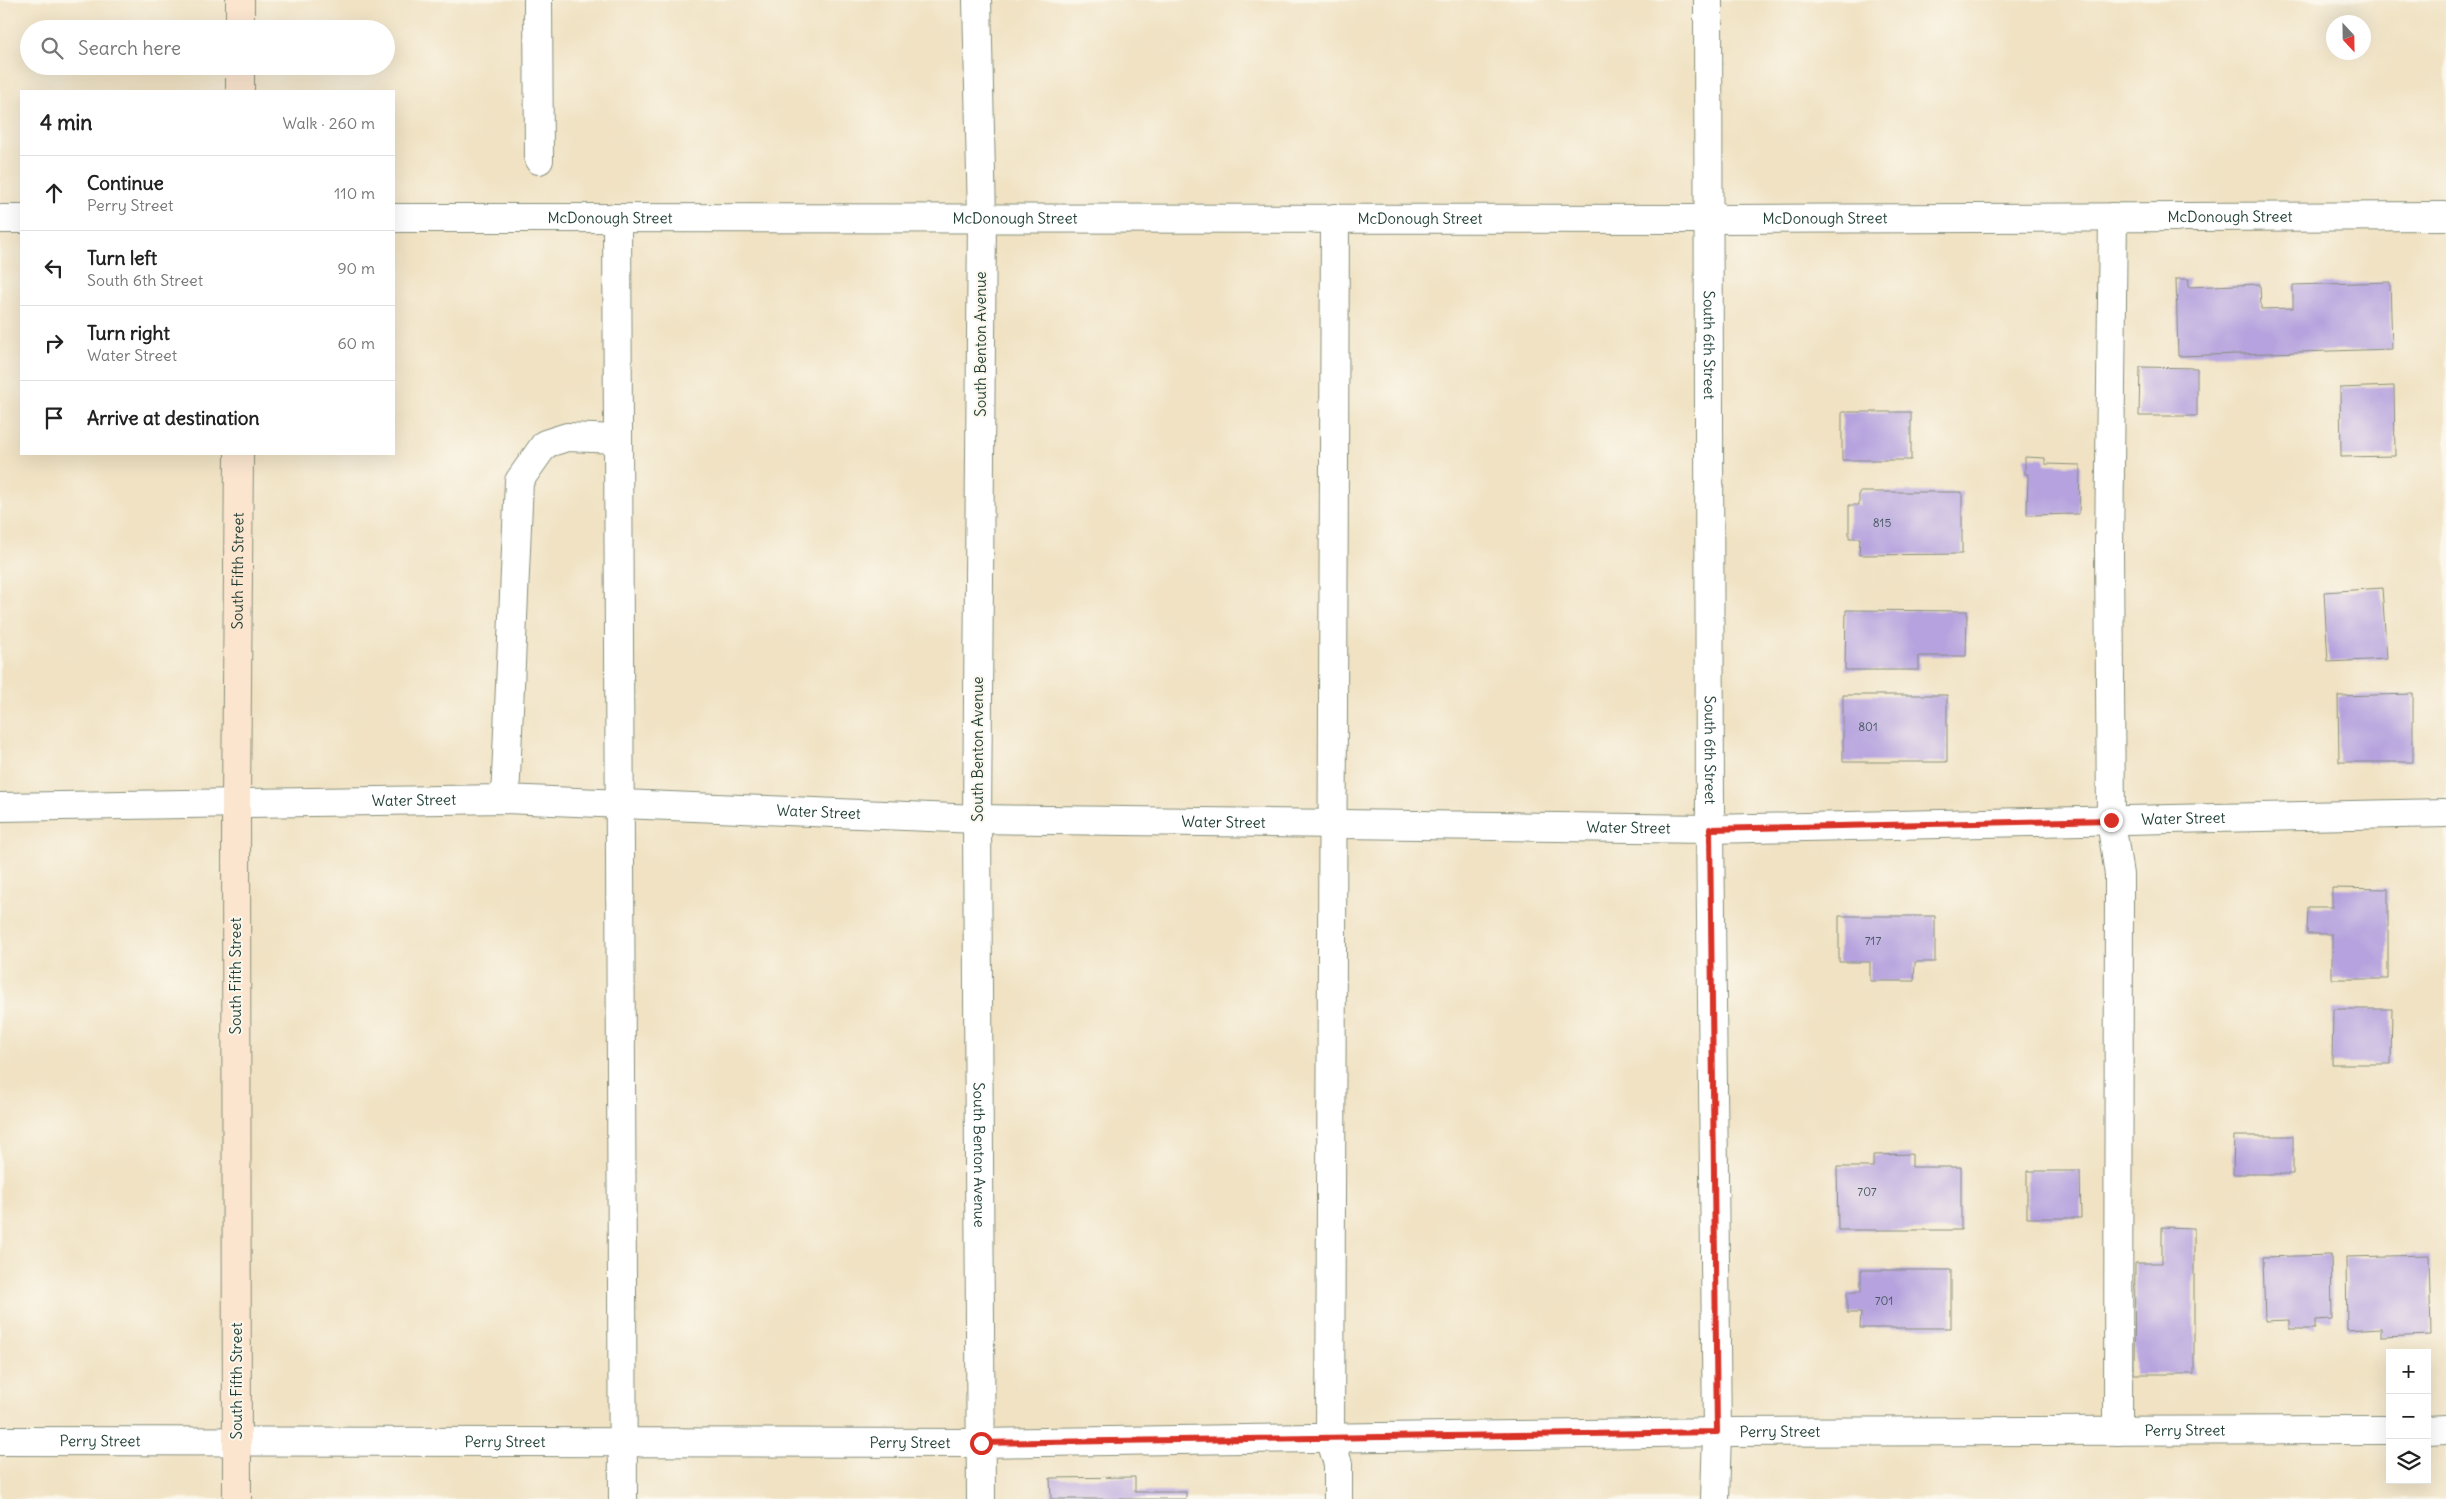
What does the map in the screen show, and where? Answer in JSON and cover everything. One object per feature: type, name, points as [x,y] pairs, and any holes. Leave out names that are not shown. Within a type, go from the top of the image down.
[{"type":"main road","points":[[240,0],[240,20]]},
{"type":"main road","points":[[240,75],[240,90]]},
{"type":"main road","name":"South Fifth Street","points":[[237,1499],[236,802],[239,455]]},
{"type":"street","points":[[538,0],[539,160]]},
{"type":"street","name":"South Benton Avenue","points":[[977,0],[982,218],[978,819],[981,1499]]},
{"type":"street","name":"South 6th Street","points":[[1708,0],[1710,829],[1717,1432],[1715,1499]]},
{"type":"street","name":"McDonough Street","points":[[395,218],[1708,219],[2446,216]]},
{"type":"street","points":[[2113,217],[2109,549],[2111,820],[2118,875],[2118,1431]]},
{"type":"street","points":[[617,218],[623,1499]]},
{"type":"street","points":[[1334,218],[1330,1438],[1338,1464],[1338,1499]]},
{"type":"street","points":[[0,219],[20,219]]},
{"type":"street","points":[[505,799],[518,481],[545,444],[567,437],[618,439]]},
{"type":"street","name":"Water Street","points":[[0,807],[505,799],[978,819],[1710,829],[2446,814]]},
{"type":"street","points":[[2431,1430],[2446,1429]]},
{"type":"street","name":"Perry Street","points":[[0,1441],[981,1443],[1717,1432],[2386,1430]]},
{"type":"building","points":[[2176,279],[2189,279],[2188,287],[2260,284],[2261,309],[2293,308],[2293,285],[2390,282],[2392,349],[2178,356]]},
{"type":"building","points":[[2140,367],[2197,368],[2197,416],[2139,416]]},
{"type":"building","points":[[2394,386],[2395,456],[2341,457],[2340,388]]},
{"type":"building","points":[[1842,412],[1911,412],[1911,460],[1842,460]]},
{"type":"building","points":[[2025,457],[2045,458],[2045,464],[2080,465],[2079,514],[2027,515],[2028,474],[2025,474]]},
{"type":"building","points":[[1859,492],[1962,492],[1962,554],[1859,555],[1860,538],[1849,538],[1849,505],[1859,505]]},
{"type":"building","points":[[2382,588],[2387,659],[2328,662],[2324,592]]},
{"type":"building","points":[[1846,610],[1967,611],[1966,656],[1919,656],[1919,670],[1845,670]]},
{"type":"building","points":[[2413,694],[2413,762],[2339,762],[2338,696]]},
{"type":"building","points":[[1843,695],[1947,695],[1947,762],[1843,762]]},
{"type":"building","points":[[2332,888],[2388,889],[2388,979],[2332,979],[2332,934],[2307,934],[2308,907],[2332,907]]},
{"type":"building","points":[[1839,916],[1935,916],[1935,962],[1915,962],[1914,981],[1870,981],[1870,962],[1839,962]]},
{"type":"building","points":[[2333,1009],[2392,1009],[2391,1064],[2332,1064]]},
{"type":"building","points":[[2234,1136],[2293,1136],[2293,1174],[2233,1174]]},
{"type":"building","points":[[1912,1154],[1912,1167],[1961,1167],[1961,1230],[1838,1230],[1837,1167],[1873,1167],[1873,1155]]},
{"type":"building","points":[[2027,1171],[2080,1171],[2081,1218],[2027,1218]]},
{"type":"building","points":[[2162,1227],[2194,1228],[2194,1374],[2134,1374],[2135,1263],[2162,1263]]},
{"type":"building","points":[[2331,1255],[2332,1319],[2315,1320],[2315,1329],[2289,1329],[2289,1320],[2265,1321],[2263,1257]]},
{"type":"building","points":[[2429,1255],[2431,1335],[2381,1337],[2381,1328],[2347,1330],[2346,1257]]},
{"type":"building","points":[[1861,1270],[1951,1270],[1951,1328],[1860,1328],[1861,1313],[1847,1313],[1847,1292],[1861,1292]]},
{"type":"building","points":[[1135,1477],[1135,1492],[1186,1492],[1186,1499],[1051,1499],[1050,1478]]},
{"type":"route","points":[[981,1443],[1717,1432],[1710,829],[2111,820]]}]
